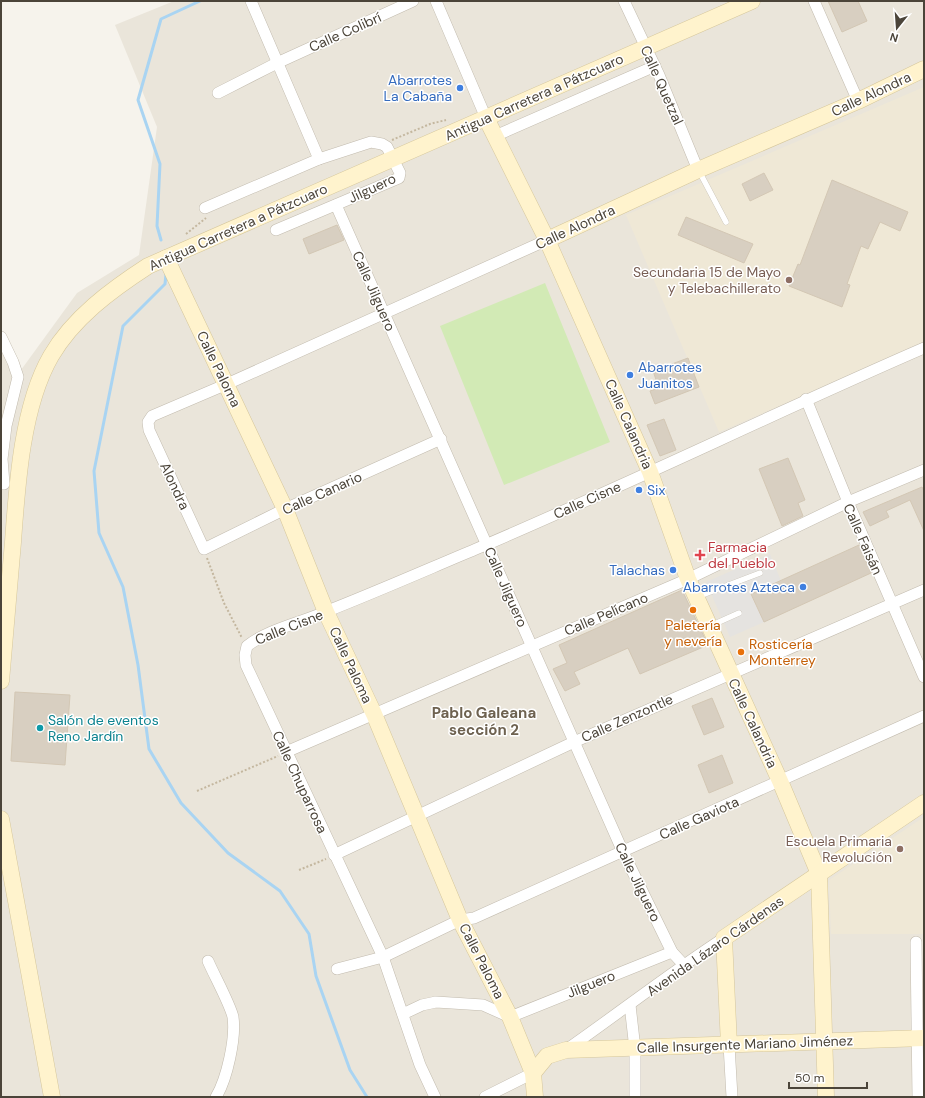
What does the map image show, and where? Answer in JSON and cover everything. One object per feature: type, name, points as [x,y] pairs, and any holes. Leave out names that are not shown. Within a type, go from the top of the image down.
[{"type":"street","points":[[205,208],[319,159],[251,1]]},
{"type":"street","name":"Calle Colibrí","points":[[218,93],[277,63],[413,1]]},
{"type":"street","name":"Calle Calandria","points":[[436,1],[486,118],[547,240],[650,472],[688,579],[780,781],[819,874]]},
{"type":"street","name":"Calle Quetzal","points":[[624,1],[655,66],[698,170]]},
{"type":"street","name":"Antigua Carretera a Pátzcuaro","points":[[1,681],[8,483],[32,400],[51,356],[79,320],[115,288],[148,266],[752,1]]},
{"type":"street","points":[[814,1],[858,101]]},
{"type":"street","points":[[495,136],[655,66]]},
{"type":"street","name":"Calle Alondra","points":[[148,422],[152,416],[383,314],[698,170],[858,101],[924,69]]},
{"type":"street","name":"Jilguero","points":[[319,159],[371,142],[388,147],[400,173],[399,178],[336,205]]},
{"type":"street","points":[[276,230],[336,205]]},
{"type":"street","name":"Calle Jilguero","points":[[336,205],[383,314],[487,544],[623,852],[672,952],[684,964]]},
{"type":"street","name":"Calle Paloma","points":[[166,258],[285,509],[326,612],[374,714],[418,816],[510,1017],[533,1073],[536,1097]]},
{"type":"street","points":[[1,336],[18,377],[6,426],[2,459],[8,483]]},
{"type":"street","name":"Calle Cisne","points":[[247,646],[257,638],[326,612],[487,544],[650,472],[806,399],[924,348]]},
{"type":"street","name":"Calle Faisán","points":[[806,399],[848,502],[924,677]]},
{"type":"street","name":"Alondra","points":[[148,422],[149,430],[204,550]]},
{"type":"street","name":"Calle Canario","points":[[204,550],[285,509],[440,439]]},
{"type":"street","name":"Calle Pelícano","points":[[286,752],[688,579],[848,502],[924,470]]},
{"type":"street","name":"Calle Zenzontle","points":[[334,855],[574,742],[924,590]]},
{"type":"street","name":"Calle Chuparrosa","points":[[247,646],[245,655],[246,665],[383,958],[420,1065],[435,1097]]},
{"type":"street","name":"Calle Gaviota","points":[[337,968],[383,958],[467,923],[924,716]]},
{"type":"street","name":"Avenida Lázaro Cárdenas","points":[[485,1097],[533,1073],[548,1056],[566,1050],[630,1005],[684,964],[924,803]]},
{"type":"street","points":[[1,826],[52,1097]]},
{"type":"street","points":[[819,874],[826,1097]]},
{"type":"street","points":[[724,938],[732,1097]]},
{"type":"street","points":[[916,942],[920,1038],[918,1097]]},
{"type":"street","name":"Jilguero","points":[[510,1017],[672,952]]},
{"type":"street","points":[[208,961],[232,1017],[233,1040],[221,1094]]},
{"type":"street","points":[[403,1014],[422,1005],[436,1002],[482,1005],[510,1017]]},
{"type":"street","points":[[630,1005],[636,1097]]},
{"type":"street","name":"Calle Insurgente Mariano Jiménez","points":[[566,1050],[634,1049],[920,1038]]},
{"type":"lane","points":[[698,170],[726,222]]},
{"type":"lane","points":[[697,597],[760,573]]},
{"type":"lane","points":[[709,626],[739,613]]},
{"type":"path","points":[[204,550],[224,603],[247,646]]},
{"type":"path","points":[[197,791],[286,752]]},
{"type":"path","points":[[299,870],[334,855]]},
{"type":"shaded area","points":[[174,1],[924,1],[924,1097],[1,1097],[1,329],[21,370],[77,293],[139,255],[157,127],[115,25]]},
{"type":"shaded area","name":"Secundaria 15 de Mayo y Telebachillerato","points":[[924,87],[924,344],[719,432],[626,215]]},
{"type":"shaded area","points":[[770,554],[781,581],[751,594],[764,622],[730,637],[706,582]]},
{"type":"shaded area","name":"Escuela Primaria Revolución","points":[[924,817],[924,934],[831,934],[829,880]]},
{"type":"green space","points":[[545,283],[610,442],[504,485],[440,326]]},
{"type":"building","points":[[828,1],[858,1],[867,21],[842,32]]},
{"type":"building","points":[[764,173],[773,190],[750,201],[742,184]]},
{"type":"building","points":[[832,180],[908,212],[900,231],[880,222],[868,249],[861,246],[847,284],[850,285],[842,307],[789,286],[798,264],[800,265]]},
{"type":"building","points":[[686,217],[753,244],[744,263],[678,235]]},
{"type":"building","points":[[337,225],[344,240],[309,254],[303,239]]},
{"type":"building","points":[[688,358],[699,387],[655,404],[650,391],[659,388],[653,371]]},
{"type":"building","points":[[664,419],[676,450],[660,456],[647,425]]},
{"type":"building","points":[[788,458],[805,500],[798,503],[803,516],[782,526],[759,469]]},
{"type":"building","points":[[922,487],[924,491],[924,531],[910,500],[886,511],[889,517],[870,526],[863,512]]},
{"type":"building","name":"Abarrotes Azteca","points":[[859,545],[871,573],[764,622],[751,594]]},
{"type":"building","points":[[682,590],[708,645],[640,674],[628,648],[574,672],[580,684],[565,691],[553,669],[567,663],[559,645]]},
{"type":"building","name":"Salón de eventos Reno Jardín","points":[[15,692],[70,695],[65,765],[11,761]]},
{"type":"building","points":[[712,698],[724,727],[704,735],[692,706]]},
{"type":"building","points":[[722,755],[733,783],[709,793],[698,765]]},
{"type":"waterway","points":[[161,240],[157,226],[160,164],[138,100],[161,19],[200,1]]},
{"type":"waterway","points":[[166,274],[165,284],[123,326],[94,471],[99,533],[123,587],[138,665],[149,749],[181,803],[228,853],[280,891],[309,934],[316,976],[350,1070],[367,1097]]},
{"type":"place","name":"Abarrotes La Cabaña","points":[[460,88]]},
{"type":"place","name":"Secundaria 15 de Mayo y Telebachillerato","points":[[789,280]]},
{"type":"place","name":"Abarrotes Juanitos","points":[[630,375]]},
{"type":"place","name":"Six","points":[[639,490]]},
{"type":"place","name":"Farmacia del Pueblo","points":[[700,555]]},
{"type":"place","name":"Talachas","points":[[673,570]]},
{"type":"place","name":"Abarrotes Azteca","points":[[803,587]]},
{"type":"place","name":"Paletería y nevería","points":[[693,610]]},
{"type":"place","name":"Rosticería Monterrey","points":[[741,652]]},
{"type":"place","name":"Salón de eventos Reno Jardín","points":[[40,728]]},
{"type":"place","name":"Escuela Primaria Revolución","points":[[900,849]]},
{"type":"district","name":"Pablo Galeana sección 2","points":[[484,722]]}]
